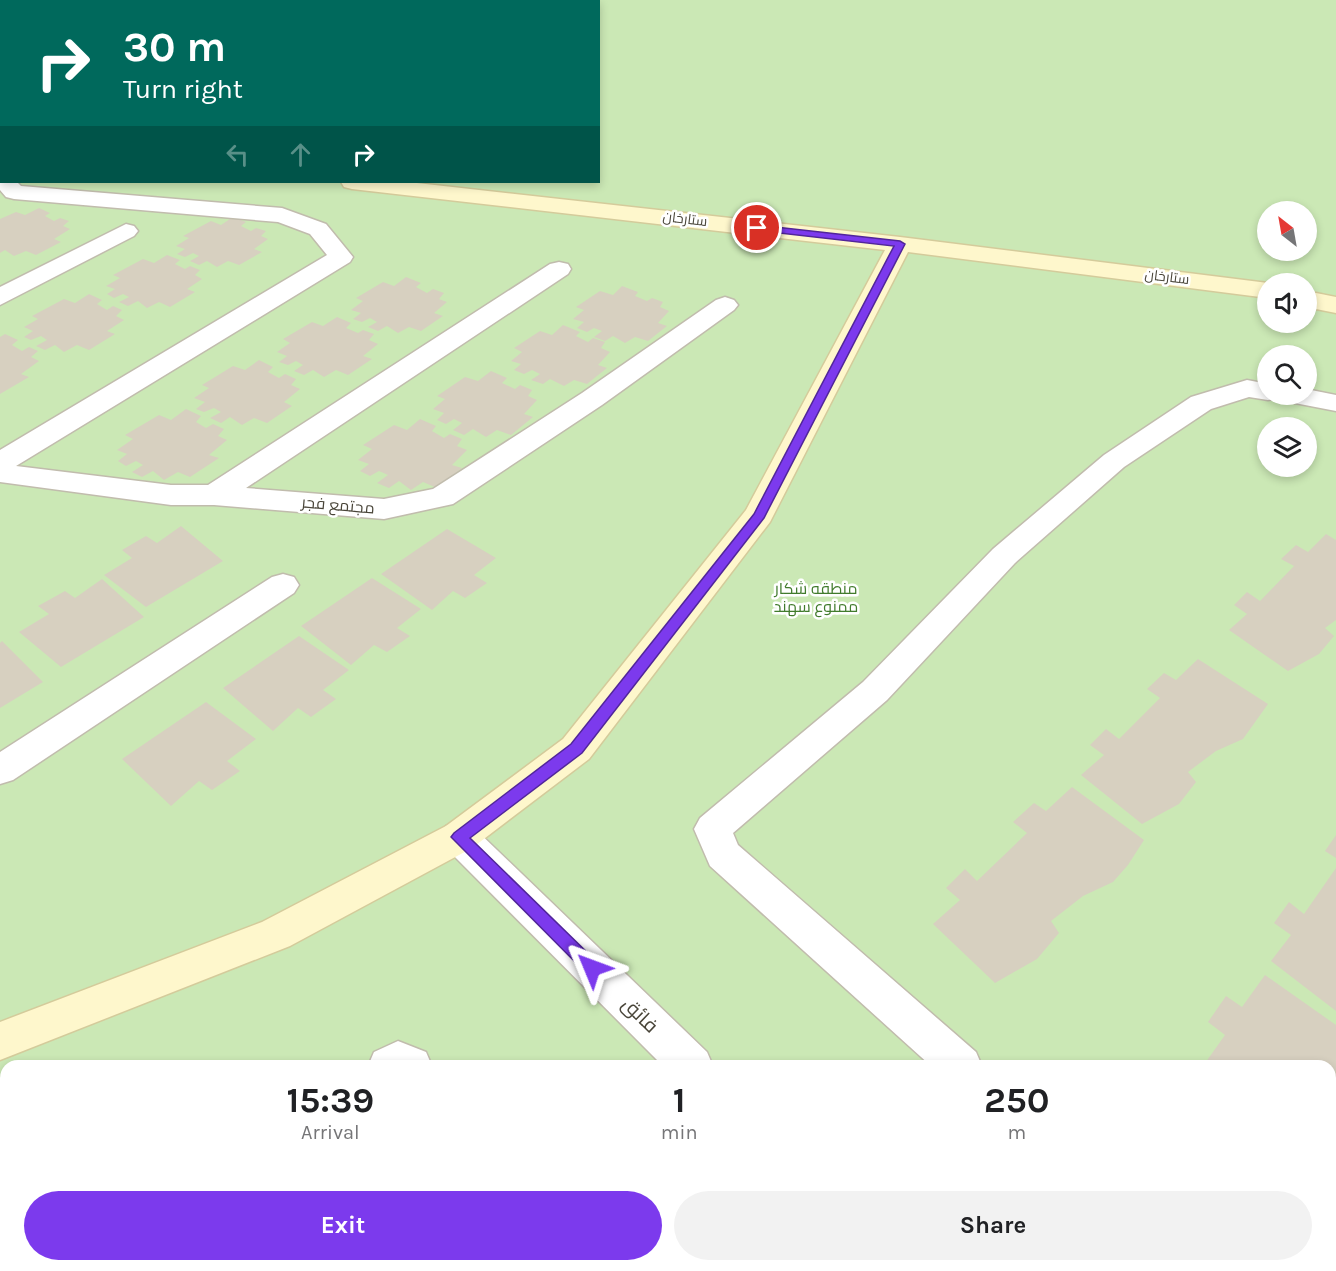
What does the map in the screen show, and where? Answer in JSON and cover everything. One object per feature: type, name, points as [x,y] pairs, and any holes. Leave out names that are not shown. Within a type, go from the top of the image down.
[{"type":"street","points":[[0,463],[340,257],[318,229],[282,215],[14,192],[5,183]]},
{"type":"street","name":"ستارخان","points":[[361,183],[900,244],[1257,290]]},
{"type":"street","points":[[0,297],[126,231]]},
{"type":"street","points":[[0,1041],[276,934],[459,837],[576,748],[759,515],[900,244]]},
{"type":"street","points":[[214,495],[559,269]]},
{"type":"street","points":[[1317,301],[1336,304]]},
{"type":"street","name":"مجتمع فجر","points":[[0,473],[171,495],[214,495],[384,509],[442,497],[592,399],[726,305]]},
{"type":"street","points":[[954,1060],[723,855],[713,830],[875,692],[1004,556],[1114,460],[1201,403],[1247,388],[1257,390]]},
{"type":"street","points":[[1317,400],[1336,403]]},
{"type":"street","points":[[0,770],[283,585]]},
{"type":"street","name":"فائق","points":[[459,837],[686,1060]]},
{"type":"green space","name":"منطقه شکار ممنوع سهند","points":[[600,0],[1336,0],[1336,1060],[0,1060],[0,183],[600,183]]},
{"type":"building","points":[[39,208],[50,213],[45,216],[54,221],[60,218],[69,221],[63,226],[70,229],[54,239],[61,242],[36,255],[26,251],[14,256],[5,250],[0,253],[0,219],[16,212],[25,215]]},
{"type":"building","points":[[233,217],[246,222],[241,226],[251,231],[256,228],[266,231],[261,236],[268,239],[254,249],[262,252],[239,265],[228,261],[217,267],[207,261],[199,265],[190,261],[199,256],[193,253],[185,257],[177,254],[185,249],[176,246],[189,238],[183,236],[211,221],[221,225]]},
{"type":"building","points":[[167,255],[180,260],[175,264],[185,269],[190,266],[200,270],[195,275],[202,279],[187,289],[195,292],[170,307],[159,302],[147,308],[138,301],[128,306],[119,302],[129,297],[123,294],[114,298],[107,294],[115,289],[106,286],[120,278],[113,275],[143,259],[154,263]]},
{"type":"building","points":[[406,277],[421,283],[416,287],[427,293],[433,289],[444,293],[439,299],[447,302],[434,313],[443,316],[421,331],[409,327],[398,333],[387,326],[378,331],[368,327],[377,322],[370,318],[362,322],[353,319],[361,313],[351,310],[363,301],[356,298],[383,282],[394,286]]},
{"type":"building","points":[[622,286],[638,292],[635,296],[647,301],[652,298],[663,302],[660,307],[669,311],[658,323],[667,326],[648,341],[635,337],[625,343],[613,336],[605,341],[594,337],[602,331],[594,328],[587,332],[577,328],[584,322],[573,319],[584,310],[576,307],[600,291],[613,295]]},
{"type":"building","points":[[89,294],[102,300],[97,304],[107,310],[113,306],[122,310],[116,316],[124,320],[107,331],[115,334],[89,350],[77,345],[64,352],[55,345],[45,350],[36,346],[47,340],[41,336],[31,340],[24,337],[33,331],[24,327],[38,319],[32,316],[64,299],[75,303]]},
{"type":"building","points":[[337,317],[351,323],[346,328],[358,333],[363,330],[374,334],[369,340],[378,344],[363,356],[372,359],[348,375],[336,370],[324,377],[313,370],[304,375],[294,371],[303,365],[296,361],[288,365],[279,362],[287,356],[277,352],[290,343],[283,339],[312,322],[323,326]]},
{"type":"building","points":[[563,325],[580,332],[576,336],[588,342],[593,338],[605,342],[601,348],[610,352],[598,365],[607,368],[587,384],[574,380],[564,386],[550,379],[543,384],[531,380],[540,374],[532,370],[524,374],[514,370],[521,364],[511,361],[522,352],[514,348],[540,331],[552,335]]},
{"type":"building","points":[[5,334],[18,340],[12,345],[22,351],[29,347],[38,351],[31,357],[39,361],[21,374],[29,377],[0,394],[0,337]]},
{"type":"building","points":[[259,360],[273,367],[268,372],[279,378],[285,374],[296,379],[291,385],[300,389],[284,402],[292,406],[267,423],[254,418],[242,425],[230,417],[221,423],[210,418],[221,412],[214,408],[204,412],[196,409],[205,402],[194,398],[209,388],[202,385],[233,366],[245,370]]},
{"type":"building","points":[[491,371],[507,378],[502,383],[515,389],[520,385],[532,390],[528,396],[537,400],[524,414],[533,417],[511,435],[497,430],[486,437],[473,429],[464,435],[453,430],[462,423],[454,419],[446,424],[437,420],[444,413],[433,409],[445,399],[437,396],[465,377],[478,381]]},
{"type":"building","points":[[186,409],[201,416],[196,422],[206,428],[213,424],[224,429],[218,436],[227,440],[209,455],[219,458],[190,477],[178,472],[164,480],[153,471],[142,477],[132,472],[143,465],[136,461],[126,466],[118,461],[127,454],[117,450],[133,439],[125,435],[159,415],[171,420]]},
{"type":"building","points":[[420,419],[436,426],[432,431],[444,438],[450,434],[462,439],[457,446],[467,450],[452,465],[462,468],[437,488],[423,482],[411,490],[399,481],[389,488],[377,483],[388,475],[379,471],[370,476],[360,471],[369,464],[358,460],[372,449],[363,445],[394,425],[407,430]]},
{"type":"building","points":[[181,526],[223,561],[146,607],[104,575],[132,558],[122,550],[146,536],[157,543]]},
{"type":"building","points":[[447,529],[496,558],[474,575],[487,583],[465,598],[453,591],[432,610],[381,574]]},
{"type":"building","points":[[1326,534],[1336,540],[1336,620],[1325,628],[1334,636],[1319,654],[1288,671],[1229,630],[1247,614],[1234,605],[1247,592],[1260,601],[1294,566],[1281,559],[1296,545],[1308,552]]},
{"type":"building","points":[[372,578],[421,609],[397,628],[410,636],[387,652],[374,645],[351,665],[301,626]]},
{"type":"building","points":[[102,579],[144,617],[61,667],[19,632],[49,614],[38,606],[65,591],[75,598]]},
{"type":"building","points":[[299,636],[349,670],[323,690],[336,699],[311,717],[298,708],[273,731],[223,688]]},
{"type":"building","points":[[2,641],[43,682],[0,708],[0,643]]},
{"type":"building","points":[[1198,659],[1268,704],[1243,739],[1216,751],[1188,772],[1196,782],[1179,804],[1142,824],[1081,775],[1104,755],[1090,745],[1106,729],[1119,739],[1160,698],[1147,689],[1164,673],[1176,680]]},
{"type":"building","points":[[206,702],[256,739],[227,761],[240,771],[212,790],[199,781],[171,806],[122,759]]},
{"type":"building","points":[[1072,787],[1144,840],[1128,865],[1113,882],[1083,896],[1051,921],[1059,933],[1037,959],[995,983],[933,924],[960,900],[946,888],[965,869],[977,881],[1027,833],[1013,822],[1034,803],[1046,811]]},
{"type":"building","points":[[1336,835],[1336,858],[1325,851]]},
{"type":"building","points":[[1336,868],[1336,1011],[1271,961],[1291,935],[1274,923],[1289,902],[1304,914]]},
{"type":"building","points":[[1265,975],[1336,1025],[1336,1060],[1207,1060],[1225,1035],[1208,1022],[1226,996],[1242,1007]]},
{"type":"route","points":[[592,968],[459,837],[576,748],[759,515],[900,244],[757,228]]}]
